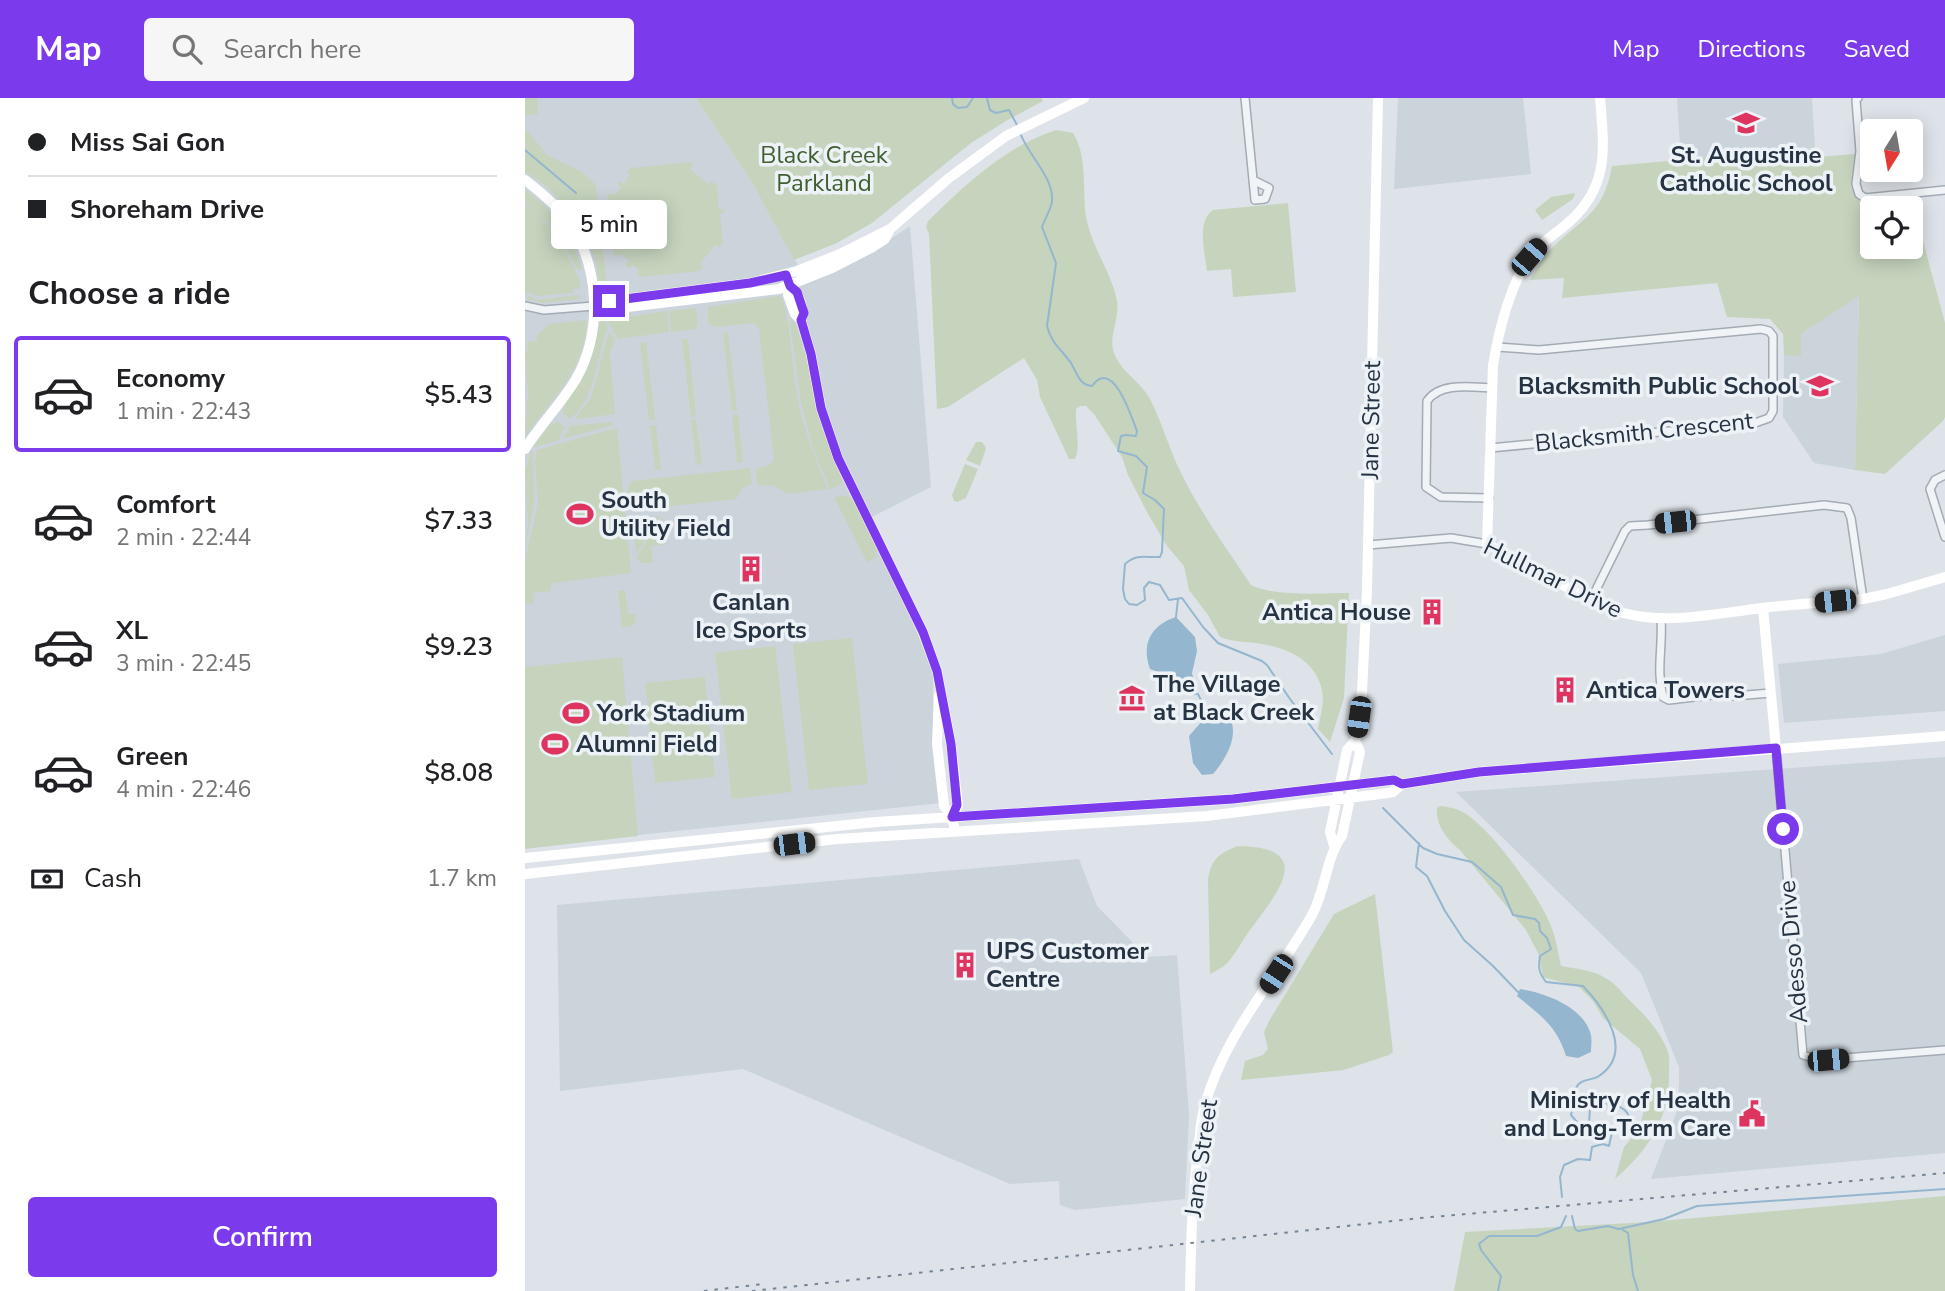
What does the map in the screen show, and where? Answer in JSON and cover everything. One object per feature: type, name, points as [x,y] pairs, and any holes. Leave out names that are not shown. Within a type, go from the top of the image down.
[{"type":"main road","points":[[594,306],[609,301],[750,283],[786,275],[838,255],[890,229],[949,178],[1006,136],[1084,98]]},
{"type":"main road","name":"Jane Street","points":[[1190,1291],[1192,1202],[1205,1105],[1218,1071],[1239,1030],[1276,974],[1321,897],[1334,846],[1342,836],[1360,752],[1355,741],[1364,665],[1378,98]]},
{"type":"main road","points":[[1487,544],[1493,365],[1497,347],[1513,292],[1529,257],[1544,241],[1577,215],[1598,182],[1604,153],[1600,98]]},
{"type":"main road","points":[[525,180],[555,206],[571,225],[589,267],[594,306],[590,341],[583,365],[575,381],[525,449]]},
{"type":"main road","points":[[594,306],[619,308],[756,293],[790,286],[871,248],[885,239],[890,229]]},
{"type":"main road","points":[[786,275],[790,286],[788,295],[795,314],[801,320],[811,354],[821,408],[838,458],[923,632],[937,671],[937,744],[944,806],[952,817],[955,831]]},
{"type":"main road","name":"Hullmar Drive","points":[[1487,544],[1591,600],[1628,616],[1661,619],[1863,599],[1945,577]]},
{"type":"main road","points":[[1763,608],[1776,748]]},
{"type":"main road","points":[[525,874],[837,839],[1207,816],[1388,793],[1402,784],[1479,772],[1945,736]]},
{"type":"main road","name":"Jane Street","points":[[1334,846],[1330,832],[1347,750],[1355,741]]},
{"type":"main road","points":[[525,859],[876,822],[1233,799],[1394,780],[1402,784]]},
{"type":"main road","points":[[1090,807],[1091,822]]},
{"type":"street","points":[[1244,98],[1254,180]]},
{"type":"street","points":[[1857,98],[1860,159],[1856,184],[1859,194],[1865,198],[1945,190]]},
{"type":"street","points":[[525,306],[544,310],[594,306]]},
{"type":"street","name":"Blacksmith Crescent","points":[[1490,448],[1755,422],[1769,418],[1773,411],[1773,336],[1769,331],[1761,329],[1539,350],[1497,347]]},
{"type":"street","points":[[1489,498],[1441,497],[1426,487],[1426,426],[1427,401],[1432,396],[1453,387],[1492,388]]},
{"type":"street","points":[[1945,475],[1935,480],[1930,489],[1945,537]]},
{"type":"street","points":[[1591,600],[1630,526],[1824,505],[1847,508],[1851,518],[1863,599]]},
{"type":"street","name":"Hullmar Drive","points":[[1368,545],[1451,538],[1487,544]]},
{"type":"street","points":[[1661,619],[1658,668],[1663,697],[1669,700],[1728,693],[1734,696],[1771,693]]},
{"type":"street","name":"Adesso Drive","points":[[1776,748],[1803,1055],[1820,1060],[1945,1050]]},
{"type":"shaded area","points":[[525,98],[696,98],[753,184],[808,283],[867,255],[910,226],[931,487],[864,521],[911,617],[933,674],[933,740],[941,803],[525,847]]},
{"type":"shaded area","points":[[1398,98],[1523,98],[1531,174],[1394,189]]},
{"type":"shaded area","name":"St. Augustine Catholic School","points":[[1677,98],[1812,98],[1815,148],[1681,161]]},
{"type":"shaded area","name":"Blacksmith Public School","points":[[1859,295],[1855,470],[1814,463],[1783,417],[1784,355],[1801,355],[1801,334]]},
{"type":"shaded area","points":[[1945,635],[1945,711],[1784,723],[1778,664],[1881,654]]},
{"type":"shaded area","points":[[1945,757],[1945,1153],[1651,1179],[1679,1106],[1679,1067],[1641,973],[1456,792]]},
{"type":"shaded area","points":[[1079,859],[1097,906],[1147,957],[1177,955],[1189,1115],[1185,1199],[1075,1210],[1060,1205],[1059,1181],[1010,1184],[743,1069],[560,1091],[557,905]]},
{"type":"green space","points":[[525,98],[537,98],[538,114],[525,115]]},
{"type":"green space","name":"Black Creek Parkland","points":[[696,98],[1041,98],[1043,101],[971,143],[872,223],[837,243],[794,260],[753,184]]},
{"type":"green space","points":[[525,128],[547,155],[582,172],[596,185],[599,214],[591,227],[598,236],[597,239],[602,241],[607,287],[603,291],[595,260],[577,221],[549,189],[525,172]]},
{"type":"green space","points":[[1056,130],[1073,133],[1081,152],[1086,216],[1117,301],[1112,340],[1114,353],[1121,366],[1150,399],[1188,488],[1205,516],[1251,585],[1286,593],[1349,593],[1344,698],[1330,742],[1318,729],[1323,697],[1316,675],[1302,660],[1283,650],[1220,637],[1189,590],[1184,566],[1167,546],[1148,514],[1122,457],[1086,406],[1076,409],[1078,442],[1075,459],[1069,459],[1040,397],[1037,380],[1024,358],[948,407],[937,409],[929,234],[926,227],[928,221],[1003,156]]},
{"type":"green space","points":[[1815,148],[1816,157],[1855,154],[1851,187],[1860,201],[1860,259],[1923,259],[1923,241],[1945,323],[1943,421],[1885,474],[1855,470],[1859,296],[1801,334],[1801,356],[1784,355],[1783,334],[1770,319],[1727,317],[1717,283],[1562,298],[1564,278],[1530,280],[1548,252],[1596,207],[1608,183],[1612,166]]},
{"type":"green space","points":[[689,162],[693,165],[690,169],[708,184],[712,181],[717,185],[719,209],[724,209],[724,213],[720,214],[723,243],[719,247],[715,245],[700,264],[703,267],[699,271],[642,277],[633,265],[629,268],[625,265],[628,260],[620,254],[617,257],[613,254],[607,197],[610,193],[614,195],[621,188],[618,184],[620,181],[624,184],[631,168]]},
{"type":"green space","points":[[525,189],[561,224],[582,269],[578,270],[555,230],[525,201]]},
{"type":"green space","points":[[1575,193],[1573,199],[1542,220],[1535,210],[1551,197]]},
{"type":"green space","points":[[525,203],[551,230],[571,261],[581,284],[578,289],[573,289],[573,293],[538,296],[525,291]]},
{"type":"green space","points":[[1288,203],[1296,292],[1233,297],[1231,269],[1207,271],[1203,230],[1208,215],[1213,210]]},
{"type":"green space","points":[[525,294],[538,300],[578,295],[580,299],[542,303],[528,299]]},
{"type":"green space","points":[[778,296],[782,298],[788,322],[795,383],[803,419],[828,489],[788,494],[775,486],[757,485],[756,469],[770,465],[774,459],[759,329],[754,323],[715,327],[708,323],[708,307]]},
{"type":"green space","points":[[696,308],[698,324],[695,329],[671,332],[669,311]]},
{"type":"green space","points":[[667,311],[669,332],[618,339],[607,320]]},
{"type":"green space","points":[[600,319],[604,319],[608,327],[590,390],[578,412],[569,419],[563,413],[564,408],[587,369]]},
{"type":"green space","points":[[586,320],[585,337],[574,368],[566,383],[525,437],[527,342],[537,341],[537,336],[549,324]]},
{"type":"green space","points":[[794,321],[842,479],[841,485],[830,489],[814,451],[801,403],[790,322]]},
{"type":"green space","points":[[609,332],[615,340],[610,353],[615,414],[578,419],[576,417],[591,398]]},
{"type":"green space","points":[[728,332],[737,410],[732,411],[723,333]]},
{"type":"green space","points":[[682,339],[688,339],[696,416],[691,417]]},
{"type":"green space","points":[[646,342],[655,419],[649,420],[640,343]]},
{"type":"green space","points":[[738,414],[743,462],[737,463],[732,415]]},
{"type":"green space","points":[[696,419],[702,464],[696,465],[691,420]]},
{"type":"green space","points":[[557,422],[565,427],[558,441],[533,447],[550,424]]},
{"type":"green space","points":[[612,422],[613,425],[563,439],[570,426]]},
{"type":"green space","points":[[656,425],[661,469],[655,470],[650,426]]},
{"type":"green space","points":[[617,428],[631,573],[554,583],[551,585],[551,591],[533,593],[534,603],[525,604],[525,559],[538,504],[535,460],[537,450]]},
{"type":"green space","points":[[976,442],[982,442],[986,448],[980,466],[966,460]]},
{"type":"green space","points":[[531,451],[534,504],[525,549],[528,525],[525,471]]},
{"type":"green space","points":[[965,464],[978,469],[966,498],[957,502],[952,495]]},
{"type":"green space","points":[[750,468],[752,483],[742,489],[736,499],[635,510],[629,505],[628,487],[632,481]]},
{"type":"green space","points":[[834,497],[852,498],[878,550],[875,552],[877,557],[867,562]]},
{"type":"green space","points":[[660,516],[636,555],[633,523],[640,518]]},
{"type":"green space","points":[[663,516],[666,544],[651,546],[653,563],[641,563],[636,558]]},
{"type":"green space","points":[[623,590],[628,614],[635,614],[636,621],[632,626],[622,627],[618,591]]},
{"type":"green space","points":[[852,638],[868,784],[809,790],[793,644]]},
{"type":"green space","points":[[775,646],[792,792],[732,799],[715,653]]},
{"type":"green space","name":"York Stadium","points":[[622,657],[638,836],[525,849],[525,667]]},
{"type":"green space","points":[[705,677],[715,777],[655,783],[645,683]]},
{"type":"green space","points":[[1440,806],[1459,810],[1473,819],[1512,862],[1544,911],[1555,939],[1561,966],[1591,972],[1610,981],[1647,1018],[1665,1045],[1669,1057],[1668,1090],[1661,1119],[1647,1145],[1615,1179],[1624,1147],[1639,1129],[1652,1080],[1640,1049],[1603,1018],[1593,1001],[1579,987],[1543,977],[1539,955],[1526,930],[1443,831],[1437,814],[1437,808]]},
{"type":"green space","points":[[1238,846],[1261,848],[1276,854],[1283,862],[1285,872],[1273,898],[1235,953],[1224,966],[1210,974],[1209,873],[1217,858]]},
{"type":"green space","points":[[1375,894],[1393,1052],[1344,1070],[1241,1080],[1245,1061],[1263,1055],[1268,1049],[1264,1032],[1269,1021],[1334,914]]},
{"type":"green space","points":[[1945,1196],[1945,1291],[1454,1291],[1465,1232],[1649,1222]]},
{"type":"water","points":[[1176,617],[1195,637],[1197,651],[1192,673],[1197,695],[1189,695],[1179,680],[1150,669],[1147,651],[1150,637],[1160,625]]},
{"type":"water","points":[[1218,713],[1231,720],[1232,742],[1213,774],[1202,775],[1193,763],[1189,736],[1203,720]]},
{"type":"water","points":[[1520,989],[1552,998],[1572,1009],[1587,1025],[1591,1035],[1591,1052],[1578,1058],[1566,1056],[1553,1029],[1517,996]]},
{"type":"waterway","points":[[952,98],[953,104],[958,108],[967,107],[973,98]]},
{"type":"waterway","points":[[987,98],[990,110],[996,113],[1009,110],[1018,127]]},
{"type":"waterway","points":[[1021,135],[1052,192],[1052,201],[1042,227],[1056,263],[1047,326],[1049,332],[1084,383],[1092,386],[1100,379],[1107,379],[1121,393],[1137,431],[1136,436],[1121,436],[1118,451],[1136,456],[1147,467],[1143,493],[1164,509],[1160,557],[1138,557],[1125,564],[1125,599],[1129,604],[1137,605],[1145,600],[1144,588],[1149,582],[1160,585],[1169,600],[1182,598],[1218,643],[1267,665],[1332,754]]},
{"type":"waterway","points":[[525,150],[576,193]]},
{"type":"waterway","points":[[1176,617],[1178,599]]},
{"type":"waterway","points":[[1198,694],[1204,707]]},
{"type":"waterway","points":[[1383,808],[1423,848],[1472,862],[1501,887],[1513,915],[1535,919],[1539,923],[1540,931],[1547,938],[1551,949],[1540,956],[1539,964],[1540,973],[1546,982],[1583,986],[1607,1018],[1615,1043],[1615,1055],[1610,1066],[1599,1076],[1578,1085],[1571,1115],[1577,1122],[1589,1123],[1590,1109],[1597,1102],[1623,1109],[1630,1122],[1612,1132],[1609,1146],[1603,1144],[1592,1147],[1590,1160],[1578,1159],[1564,1165],[1560,1177],[1562,1197]]},
{"type":"waterway","points":[[1419,843],[1416,867],[1427,876],[1464,940],[1518,992]]},
{"type":"waterway","points":[[1619,1229],[1664,1219],[1697,1206],[1945,1189]]},
{"type":"waterway","points":[[1498,1291],[1501,1276],[1479,1244],[1489,1236],[1537,1236],[1561,1227],[1566,1216]]},
{"type":"waterway","points":[[1572,1216],[1578,1231],[1608,1226],[1618,1229]]},
{"type":"waterway","points":[[1623,1230],[1628,1233],[1633,1275],[1638,1291]]},
{"type":"railway","points":[[752,1291],[1420,1218],[1945,1173]]},
{"type":"railway","points":[[704,1291],[763,1284]]},
{"type":"place","name":"St. Augustine Catholic School","points":[[1746,123]]},
{"type":"place","name":"Blacksmith Public School","points":[[1820,386]]},
{"type":"place","name":"South Utility Field","points":[[580,514]]},
{"type":"place","name":"Canlan Ice Sports","points":[[751,569]]},
{"type":"place","name":"Antica House","points":[[1432,612]]},
{"type":"place","name":"Antica Towers","points":[[1565,690]]},
{"type":"place","name":"The Village at Black Creek","points":[[1132,698]]},
{"type":"place","name":"York Stadium","points":[[576,713]]},
{"type":"place","name":"Alumni Field","points":[[555,744]]},
{"type":"place","name":"UPS Customer Centre","points":[[965,965]]},
{"type":"place","name":"Ministry of Health and Long-Term Care","points":[[1752,1114]]},
{"type":"route","points":[[609,301],[750,283],[786,275],[790,286],[797,292],[804,313],[801,320],[828,432],[852,490],[923,632],[937,671],[951,744],[957,805],[952,817],[1233,799],[1394,780],[1402,784],[1479,772],[1776,748],[1783,829]]}]
